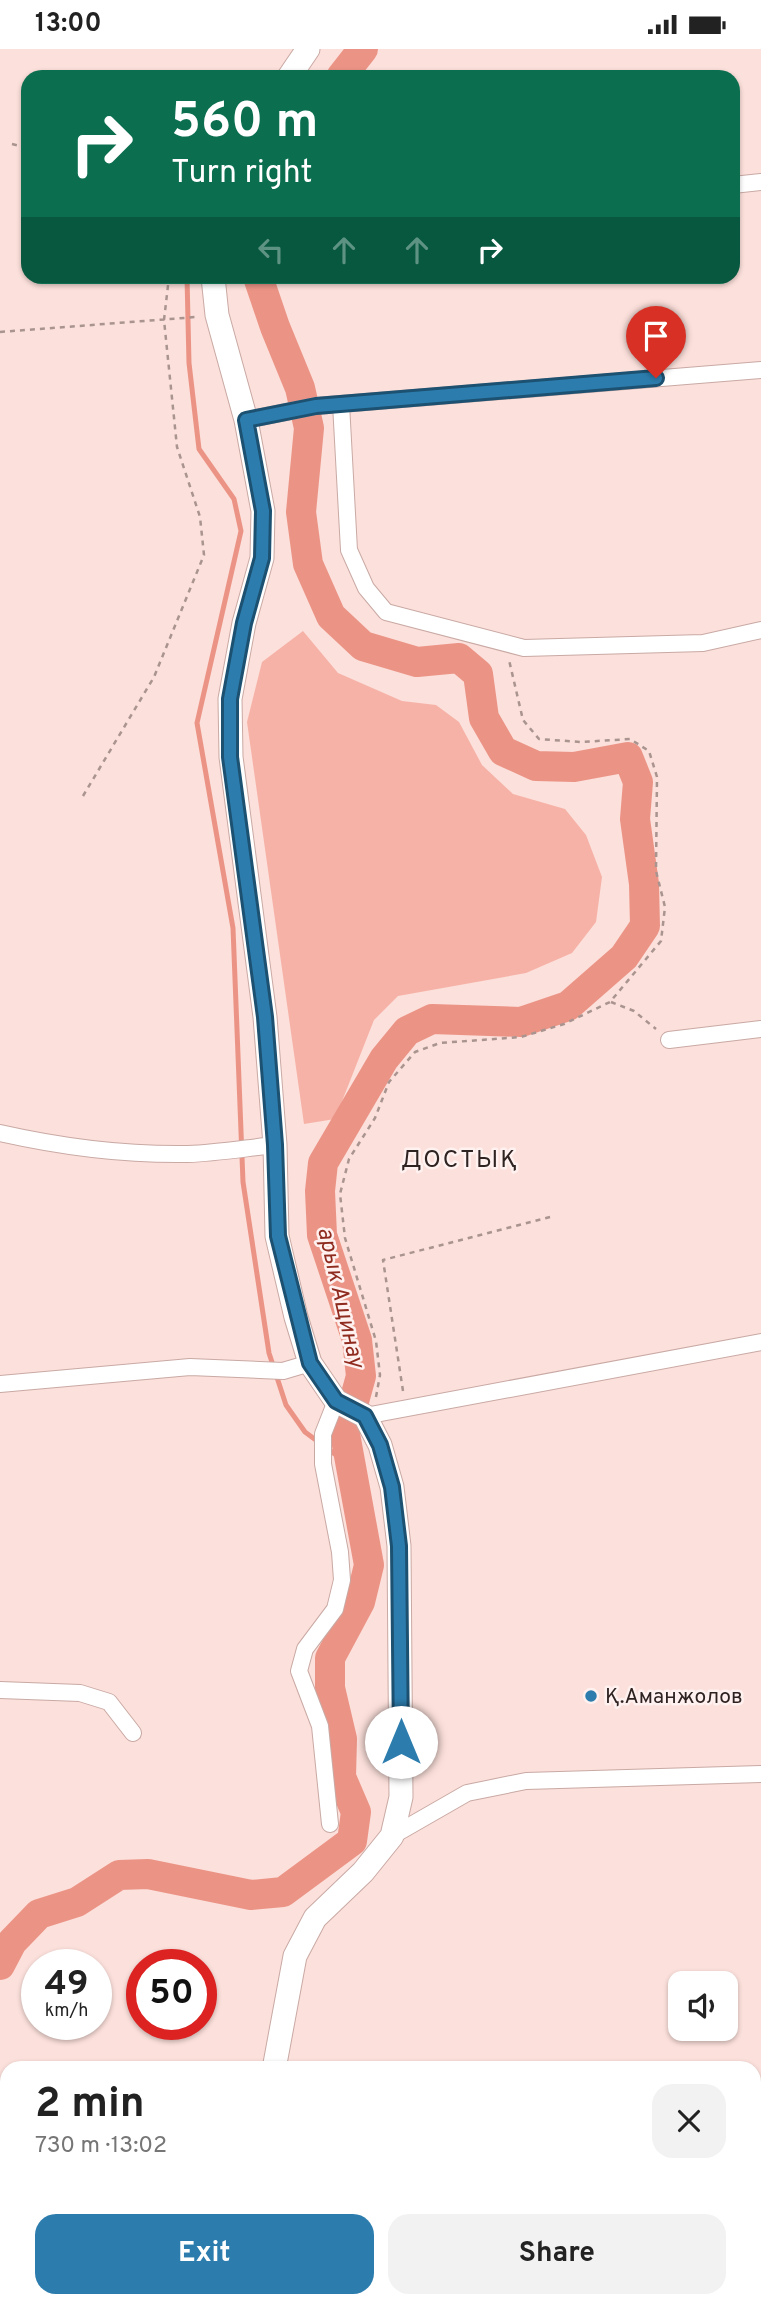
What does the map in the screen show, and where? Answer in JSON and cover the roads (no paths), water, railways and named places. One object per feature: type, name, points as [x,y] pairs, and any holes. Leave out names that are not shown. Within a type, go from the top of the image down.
[{"type":"main road","points":[[294,70],[308,49]]},
{"type":"main road","points":[[214,284],[217,315],[246,420],[263,511],[262,558],[244,623],[230,699],[230,757],[265,1017],[275,1145],[278,1236],[310,1363],[336,1401],[365,1416],[380,1445],[392,1487],[399,1546],[401,1797],[391,1836],[363,1872],[315,1918],[295,1956],[275,2061]]},
{"type":"street","points":[[740,184],[761,182]]},
{"type":"street","points":[[246,420],[316,406],[761,370]]},
{"type":"street","points":[[341,404],[349,549],[366,588],[386,612],[524,648],[703,643],[761,629]]},
{"type":"street","points":[[669,1040],[761,1029]]},
{"type":"street","points":[[0,1133],[52,1145],[121,1151],[190,1154],[275,1145]]},
{"type":"street","points":[[365,1416],[761,1342]]},
{"type":"street","points":[[0,1384],[190,1367],[283,1371],[310,1363]]},
{"type":"street","points":[[330,1824],[320,1726],[299,1671],[305,1649],[335,1609],[342,1580],[340,1552],[323,1464],[323,1434],[336,1401]]},
{"type":"street","points":[[0,1691],[80,1693],[109,1702],[133,1733]]},
{"type":"street","points":[[391,1836],[467,1793],[526,1781],[761,1774]]},
{"type":"waterway","name":"арык Ащинау","points":[[346,70],[363,49]]},
{"type":"waterway","points":[[187,284],[189,363],[199,449],[234,499],[241,531],[197,723],[233,928],[243,1182],[269,1353],[286,1405],[305,1432],[351,1466]]},
{"type":"waterway","name":"арык Ащинау","points":[[0,1965],[12,1942],[39,1914],[77,1902],[119,1875],[148,1874],[251,1895],[283,1892],[352,1841],[356,1812],[341,1777],[342,1739],[330,1688],[330,1658],[360,1602],[369,1565],[345,1434],[361,1376],[357,1340],[322,1235],[320,1191],[323,1163],[384,1059],[407,1031],[432,1019],[521,1022],[568,1006],[624,957],[645,926],[644,884],[635,819],[638,782],[628,757],[574,767],[536,766],[503,751],[484,718],[478,674],[459,658],[417,662],[363,646],[331,616],[308,564],[301,512],[309,428],[300,388],[260,284]]},
{"type":"place","name":"Қ.Аманжолов","points":[[591,1696]]},
{"type":"district","name":"ДОСТЫҚ","points":[[460,1159]]}]
